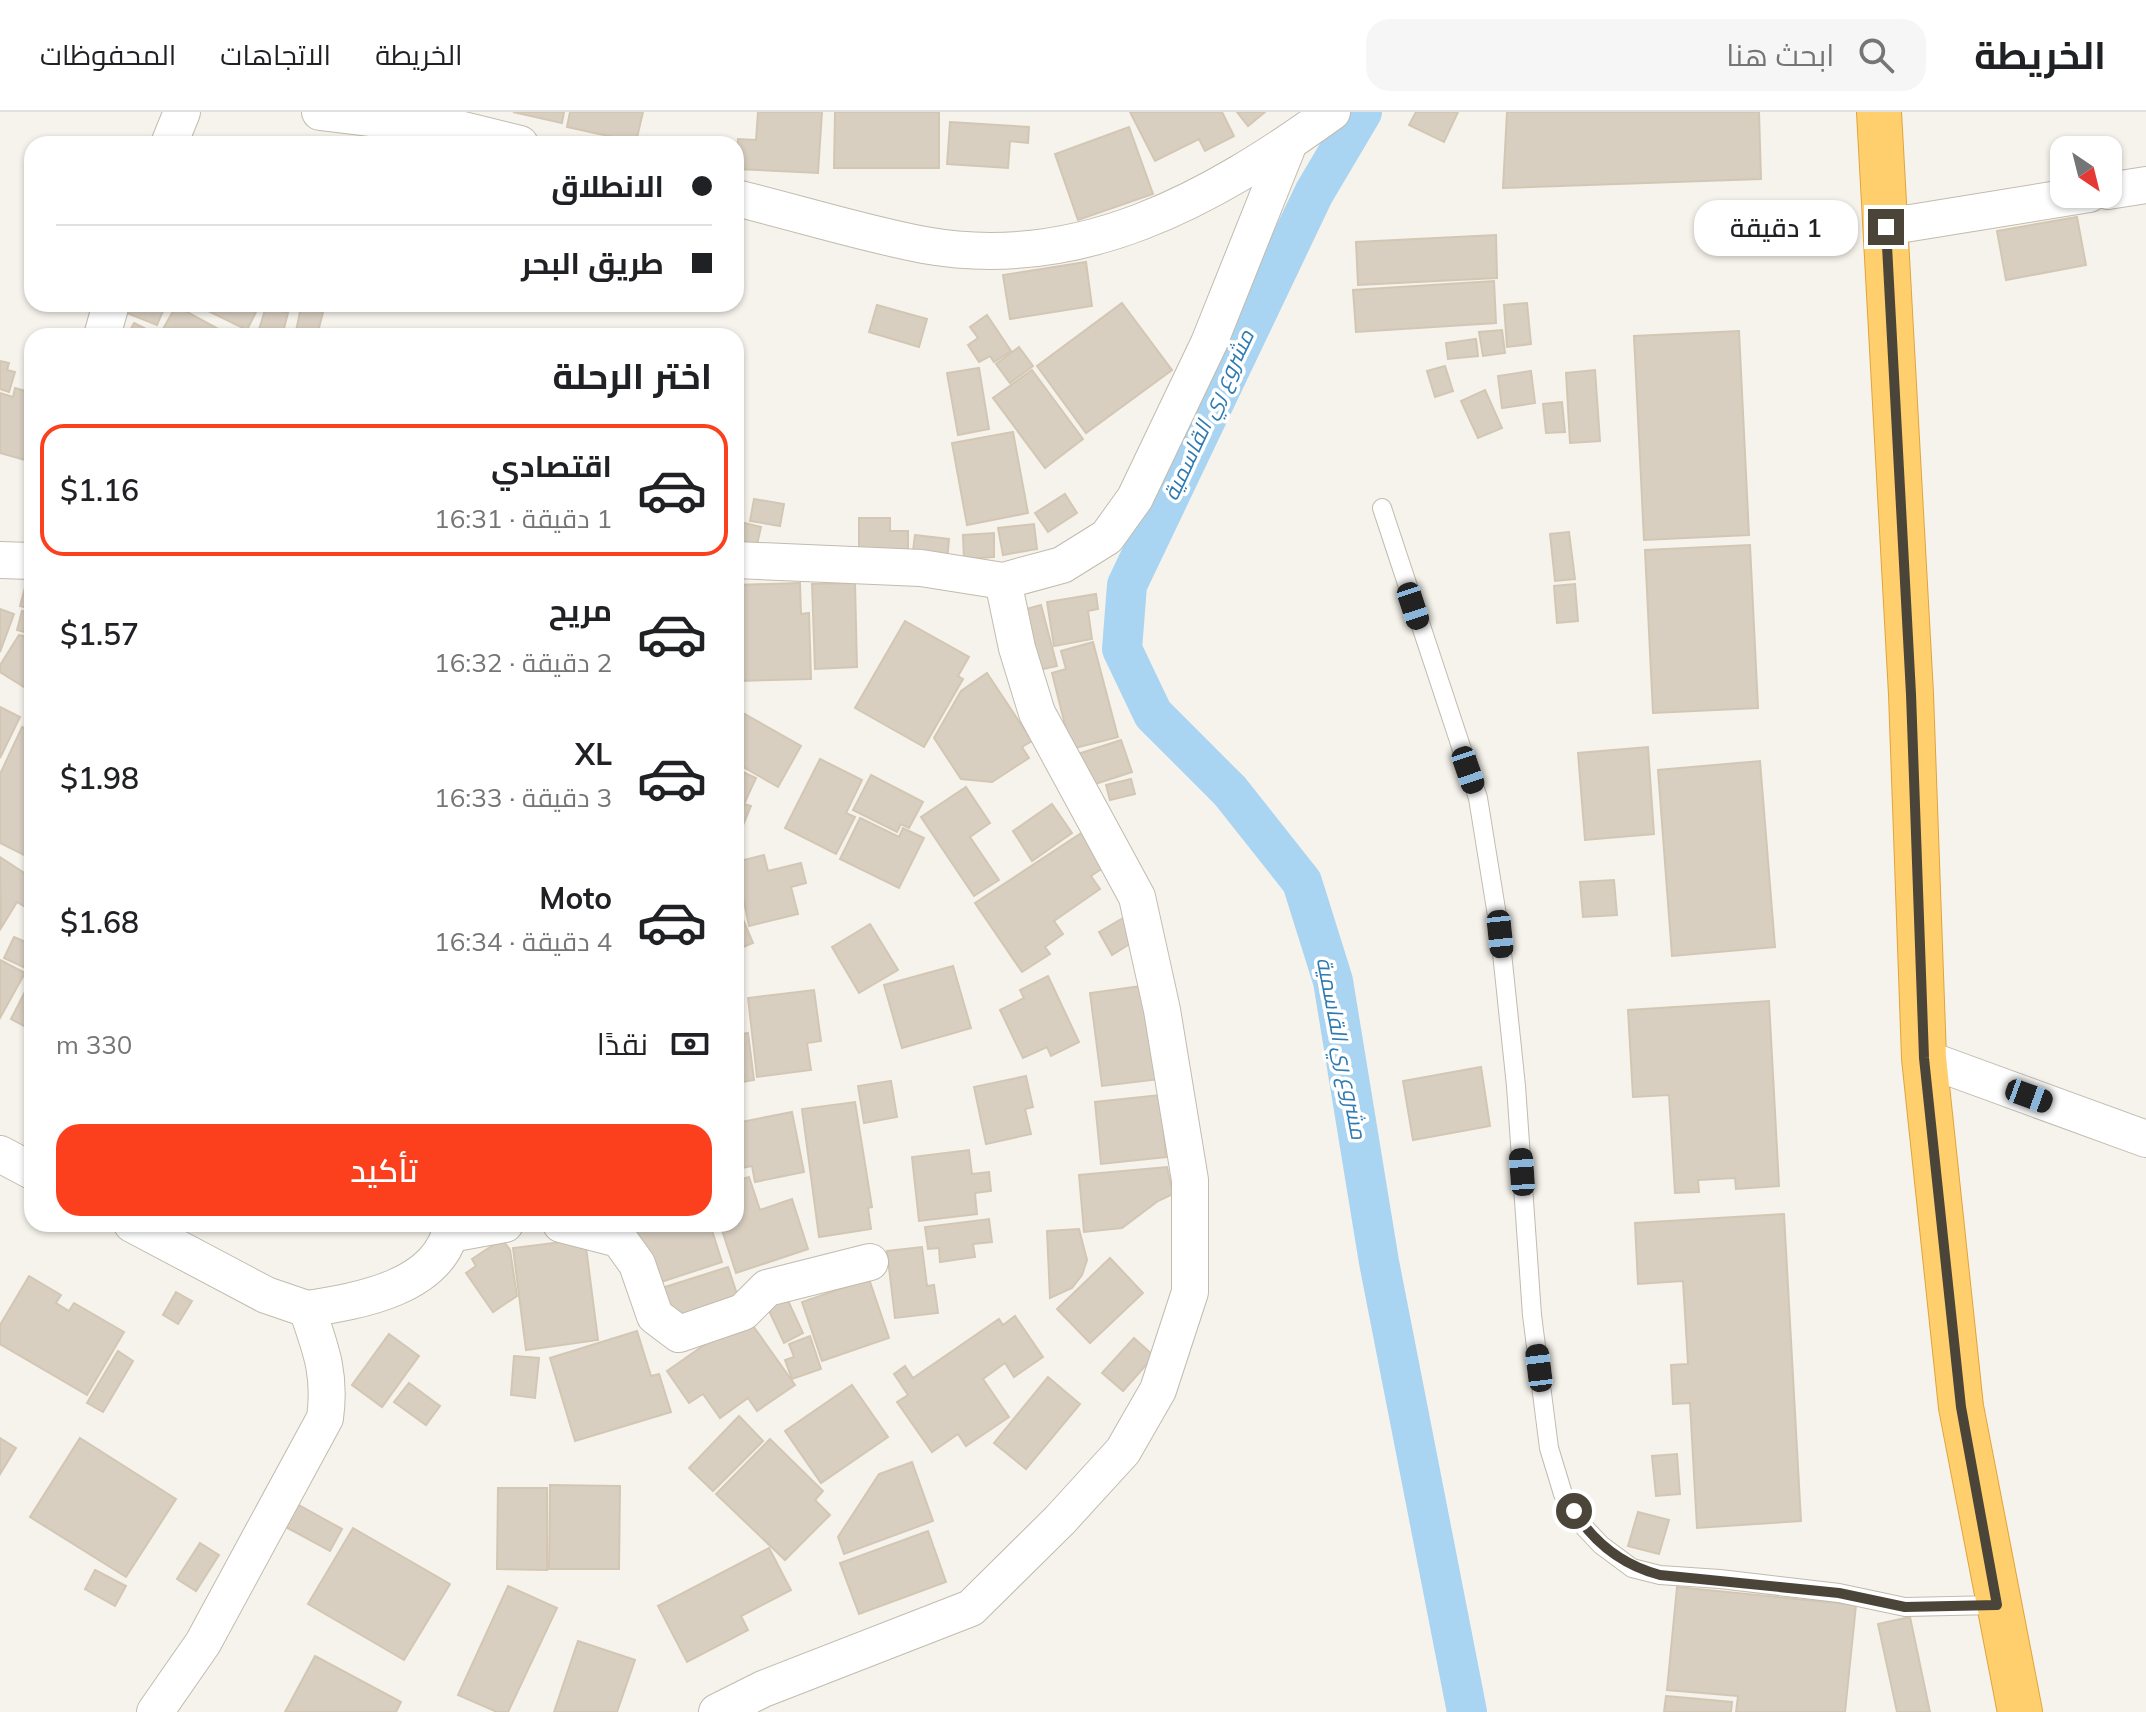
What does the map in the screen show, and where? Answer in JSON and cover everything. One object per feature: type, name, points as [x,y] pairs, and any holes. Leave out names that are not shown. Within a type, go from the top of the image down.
[{"type":"highway","points":[[1879,112],[1911,694],[1924,1058],[1961,1407],[2020,1712]]},
{"type":"street","points":[[172,136],[182,112]]},
{"type":"street","points":[[320,112],[459,129],[487,136]]},
{"type":"street","points":[[744,200],[926,245],[1011,251],[1083,239],[1151,220],[1209,193],[1332,112]]},
{"type":"street","points":[[744,560],[921,568],[1003,581],[1062,565],[1107,537],[1135,498],[1209,343],[1289,143]]},
{"type":"street","points":[[2122,189],[2146,185]]},
{"type":"street","points":[[1886,227],[2050,200]]},
{"type":"street","points":[[0,560],[24,561]]},
{"type":"street","points":[[717,1712],[763,1689],[971,1608],[1060,1520],[1123,1451],[1158,1390],[1190,1292],[1190,1180],[1162,1010],[1137,897],[1037,713],[1017,648],[1003,581]]},
{"type":"street","points":[[1924,1058],[2146,1139]]},
{"type":"street","points":[[0,1154],[24,1167]]},
{"type":"street","points":[[147,1232],[266,1295],[307,1309],[365,1300],[419,1274],[437,1256],[449,1232]]},
{"type":"street","points":[[592,1232],[619,1239],[637,1264],[655,1316],[679,1334],[743,1312],[767,1288],[870,1262]]},
{"type":"street","points":[[155,1712],[203,1643],[325,1418],[329,1387],[323,1355],[307,1309]]},
{"type":"lane","points":[[1382,508],[1478,798],[1500,934],[1515,1071],[1534,1330],[1549,1448],[1563,1494],[1585,1528],[1601,1545],[1632,1568],[1660,1575],[1839,1593],[1905,1607],[1997,1605]]},
{"type":"building","points":[[513,112],[564,112],[562,123]]},
{"type":"building","points":[[570,112],[643,112],[637,136],[608,136],[567,127]]},
{"type":"building","points":[[758,112],[822,112],[818,173],[744,169],[744,139],[756,140]]},
{"type":"building","points":[[835,112],[939,112],[939,168],[834,168]]},
{"type":"building","points":[[1130,112],[1222,112],[1234,136],[1205,151],[1199,139],[1155,161]]},
{"type":"building","points":[[1237,112],[1265,112],[1248,126]]},
{"type":"building","points":[[1416,112],[1458,112],[1444,142],[1409,125]]},
{"type":"building","points":[[1507,112],[1759,112],[1761,179],[1503,188]]},
{"type":"building","points":[[950,122],[1029,127],[1028,143],[1010,141],[1008,168],[947,164]]},
{"type":"building","points":[[1129,127],[1153,194],[1078,220],[1055,154]]},
{"type":"building","points":[[2077,217],[2086,265],[2006,280],[1997,231]]},
{"type":"building","points":[[1496,235],[1497,278],[1358,285],[1356,242]]},
{"type":"building","points":[[1086,262],[1092,306],[1010,319],[1003,275]]},
{"type":"building","points":[[1494,281],[1496,323],[1356,332],[1353,290]]},
{"type":"building","points":[[1122,303],[1172,370],[1086,433],[1037,366]]},
{"type":"building","points":[[1527,303],[1531,344],[1507,347],[1504,305]]},
{"type":"building","points":[[877,305],[927,319],[919,347],[869,332]]},
{"type":"building","points":[[124,312],[163,312],[157,325]]},
{"type":"building","points":[[173,312],[187,312],[216,328],[164,328]]},
{"type":"building","points":[[210,312],[256,312],[248,328]]},
{"type":"building","points":[[264,312],[288,313],[284,328],[259,328]]},
{"type":"building","points":[[300,312],[323,312],[319,328],[297,328]]},
{"type":"building","points":[[987,315],[1011,351],[994,362],[990,356],[979,362],[968,345],[978,338],[970,327]]},
{"type":"building","points":[[1502,330],[1505,353],[1483,356],[1479,332]]},
{"type":"building","points":[[1739,331],[1749,535],[1644,540],[1634,336]]},
{"type":"building","points":[[1476,339],[1478,356],[1448,359],[1446,343]]},
{"type":"building","points":[[1019,347],[1033,366],[1010,383],[996,364]]},
{"type":"building","points":[[0,361],[9,363],[7,370],[15,372],[9,392],[0,389]]},
{"type":"building","points":[[1445,366],[1453,391],[1435,397],[1427,371]]},
{"type":"building","points":[[979,368],[989,429],[958,435],[947,373]]},
{"type":"building","points":[[1032,370],[1083,439],[1045,468],[993,398]]},
{"type":"building","points":[[1595,370],[1600,441],[1570,443],[1566,373]]},
{"type":"building","points":[[1531,371],[1535,403],[1502,408],[1498,376]]},
{"type":"building","points":[[15,388],[24,391],[24,460],[0,453],[0,393],[13,397]]},
{"type":"building","points":[[1485,390],[1502,428],[1478,438],[1461,401]]},
{"type":"building","points":[[1562,402],[1565,432],[1546,433],[1543,404]]},
{"type":"building","points":[[1013,432],[1028,513],[967,525],[952,443]]},
{"type":"building","points":[[1065,494],[1077,513],[1048,532],[1035,513]]},
{"type":"building","points":[[754,499],[784,504],[780,526],[750,521]]},
{"type":"building","points":[[859,518],[890,518],[890,531],[908,531],[908,553],[859,554]]},
{"type":"building","points":[[744,523],[761,527],[756,549],[744,547]]},
{"type":"building","points":[[1034,524],[1037,549],[1003,555],[998,528]]},
{"type":"building","points":[[1569,532],[1575,579],[1555,581],[1550,534]]},
{"type":"building","points":[[994,533],[994,557],[964,559],[963,535]]},
{"type":"building","points":[[915,535],[949,539],[947,562],[912,559]]},
{"type":"building","points":[[1750,545],[1758,708],[1653,713],[1645,550]]},
{"type":"building","points":[[800,583],[801,614],[809,613],[811,679],[744,681],[744,585]]},
{"type":"building","points":[[855,583],[857,667],[815,669],[812,584]]},
{"type":"building","points":[[1575,584],[1578,621],[1557,623],[1554,586]]},
{"type":"building","points":[[1096,594],[1098,609],[1088,611],[1092,639],[1054,646],[1047,602]]},
{"type":"building","points":[[1041,605],[1057,666],[1034,671],[1019,611]]},
{"type":"building","points":[[0,609],[14,614],[0,652]]},
{"type":"building","points":[[22,611],[24,611],[24,632],[17,630]]},
{"type":"building","points":[[905,621],[969,657],[958,676],[963,679],[924,747],[855,708]]},
{"type":"building","points":[[19,635],[24,636],[24,687],[0,672],[0,665]]},
{"type":"building","points":[[1093,642],[1118,737],[1071,749],[1052,673],[1066,669],[1061,651]]},
{"type":"building","points":[[987,673],[1032,741],[1022,747],[1029,758],[992,782],[961,779],[934,738],[961,691]]},
{"type":"building","points":[[0,707],[20,717],[0,758]]},
{"type":"building","points":[[744,714],[801,746],[778,787],[744,767]]},
{"type":"building","points":[[22,727],[24,855],[0,843],[0,774]]},
{"type":"building","points":[[1121,740],[1132,772],[1086,787],[1075,755]]},
{"type":"building","points":[[1648,747],[1654,834],[1585,840],[1578,753]]},
{"type":"building","points":[[820,759],[862,780],[846,813],[855,817],[836,854],[785,828]]},
{"type":"building","points":[[1760,761],[1775,947],[1672,956],[1658,770]]},
{"type":"building","points":[[744,773],[756,778],[744,804]]},
{"type":"building","points":[[871,775],[923,802],[909,828],[901,824],[897,832],[853,810]]},
{"type":"building","points":[[1131,779],[1135,794],[1110,800],[1106,785]]},
{"type":"building","points":[[966,787],[990,823],[970,837],[999,880],[974,896],[921,817]]},
{"type":"building","points":[[744,804],[751,806],[744,823]]},
{"type":"building","points":[[1052,804],[1072,833],[1032,861],[1013,831]]},
{"type":"building","points":[[860,818],[899,837],[903,828],[924,838],[899,888],[840,859]]},
{"type":"building","points":[[1086,830],[1109,864],[1091,876],[1100,889],[1054,921],[1063,934],[1045,947],[1050,954],[1022,972],[975,903]]},
{"type":"building","points":[[764,855],[768,871],[801,863],[806,883],[791,887],[798,914],[749,926],[744,901],[744,860]]},
{"type":"building","points":[[0,857],[24,873],[24,906],[17,902],[1,928]]},
{"type":"building","points":[[1614,880],[1617,915],[1583,917],[1580,882]]},
{"type":"building","points":[[1123,918],[1136,940],[1112,955],[1099,932]]},
{"type":"building","points":[[744,922],[753,943],[744,947]]},
{"type":"building","points":[[870,924],[898,970],[859,993],[832,947]]},
{"type":"building","points":[[14,937],[24,941],[24,967],[4,958]]},
{"type":"building","points":[[0,960],[24,975],[0,1018]]},
{"type":"building","points":[[953,966],[971,1028],[902,1048],[884,985]]},
{"type":"building","points":[[1048,976],[1079,1042],[1051,1056],[1047,1047],[1023,1058],[1000,1010],[1024,998],[1020,990]]},
{"type":"building","points":[[1149,985],[1161,1079],[1102,1086],[1090,993]]},
{"type":"building","points":[[814,990],[821,1041],[807,1043],[811,1070],[757,1077],[748,998]]},
{"type":"building","points":[[24,994],[24,1026],[11,1019]]},
{"type":"building","points":[[1769,1001],[1779,1186],[1736,1189],[1735,1178],[1698,1180],[1699,1192],[1675,1193],[1669,1095],[1633,1097],[1628,1010]]},
{"type":"building","points":[[748,1033],[754,1080],[744,1082],[744,1034]]},
{"type":"building","points":[[1481,1067],[1490,1126],[1413,1140],[1403,1081]]},
{"type":"building","points":[[1026,1076],[1033,1107],[1025,1109],[1031,1134],[986,1144],[974,1087]]},
{"type":"building","points":[[891,1081],[897,1117],[864,1123],[858,1086]]},
{"type":"building","points":[[1160,1095],[1166,1157],[1101,1164],[1095,1102]]},
{"type":"building","points":[[855,1102],[872,1207],[868,1208],[871,1229],[819,1237],[802,1109]]},
{"type":"building","points":[[792,1112],[804,1172],[755,1182],[752,1166],[744,1168],[744,1121]]},
{"type":"building","points":[[969,1150],[972,1174],[989,1172],[991,1191],[975,1193],[977,1214],[919,1221],[912,1157]]},
{"type":"building","points":[[1167,1167],[1173,1194],[1158,1201],[1122,1228],[1084,1232],[1079,1175]]},
{"type":"building","points":[[749,1177],[760,1210],[792,1199],[808,1249],[736,1273],[723,1232],[744,1232],[744,1179]]},
{"type":"building","points":[[1784,1214],[1801,1521],[1697,1528],[1690,1403],[1673,1404],[1671,1365],[1688,1364],[1683,1281],[1638,1284],[1635,1223]]},
{"type":"building","points":[[989,1219],[992,1242],[973,1244],[975,1257],[940,1262],[939,1248],[928,1249],[925,1227]]},
{"type":"building","points":[[1079,1229],[1087,1260],[1082,1275],[1072,1288],[1050,1298],[1047,1231]]},
{"type":"building","points":[[628,1232],[713,1232],[722,1262],[646,1287]]},
{"type":"building","points":[[502,1239],[510,1250],[517,1296],[493,1312],[466,1273],[476,1266],[472,1259]]},
{"type":"building","points":[[585,1239],[598,1340],[526,1350],[513,1248]]},
{"type":"building","points":[[922,1247],[927,1286],[934,1285],[938,1313],[895,1318],[887,1251]]},
{"type":"building","points":[[1110,1258],[1143,1293],[1090,1343],[1057,1309]]},
{"type":"building","points":[[728,1267],[740,1303],[674,1324],[662,1288]]},
{"type":"building","points":[[29,1276],[61,1295],[56,1303],[69,1311],[74,1303],[124,1332],[87,1395],[0,1344],[0,1325]]},
{"type":"building","points":[[869,1279],[889,1338],[822,1361],[802,1302]]},
{"type":"building","points":[[783,1290],[803,1333],[784,1343],[764,1300]]},
{"type":"building","points":[[176,1292],[192,1301],[178,1324],[163,1315]]},
{"type":"building","points":[[746,1316],[795,1385],[757,1411],[748,1398],[720,1418],[703,1394],[689,1403],[667,1371]]},
{"type":"building","points":[[1015,1316],[1043,1357],[1014,1377],[1005,1363],[983,1379],[1009,1417],[966,1446],[958,1434],[932,1452],[897,1402],[908,1395],[894,1374],[905,1366],[913,1378],[999,1319],[1003,1325]]},
{"type":"building","points":[[637,1331],[651,1376],[659,1374],[671,1412],[575,1441],[550,1358]]},
{"type":"building","points":[[389,1334],[419,1356],[382,1407],[352,1385]]},
{"type":"building","points":[[810,1336],[821,1369],[792,1379],[785,1360],[794,1357],[789,1344]]},
{"type":"building","points":[[1134,1338],[1154,1356],[1123,1391],[1102,1373]]},
{"type":"building","points":[[118,1351],[133,1361],[103,1412],[87,1403]]},
{"type":"building","points":[[514,1356],[539,1358],[535,1398],[511,1395]]},
{"type":"building","points":[[1048,1377],[1080,1404],[1026,1469],[994,1443]]},
{"type":"building","points":[[409,1383],[440,1406],[426,1425],[394,1402]]},
{"type":"building","points":[[852,1385],[888,1437],[821,1483],[785,1431]]},
{"type":"building","points":[[739,1416],[763,1441],[713,1491],[689,1468]]},
{"type":"building","points":[[0,1438],[16,1448],[0,1474]]},
{"type":"building","points":[[80,1438],[176,1499],[126,1577],[30,1517]]},
{"type":"building","points":[[770,1439],[823,1491],[815,1500],[830,1515],[785,1560],[716,1494]]},
{"type":"building","points":[[1677,1454],[1680,1494],[1656,1496],[1652,1456]]},
{"type":"building","points":[[912,1462],[933,1521],[844,1554],[838,1537],[879,1474]]},
{"type":"building","points":[[550,1485],[620,1486],[619,1569],[549,1569]]},
{"type":"building","points":[[498,1488],[547,1488],[547,1570],[497,1569]]},
{"type":"building","points":[[297,1504],[342,1529],[330,1551],[284,1526]]},
{"type":"building","points":[[1638,1512],[1669,1520],[1659,1554],[1628,1546]]},
{"type":"building","points":[[353,1528],[450,1584],[404,1660],[308,1604]]},
{"type":"building","points":[[928,1531],[946,1582],[859,1614],[840,1563]]},
{"type":"building","points":[[200,1543],[219,1555],[196,1591],[177,1579]]},
{"type":"building","points":[[769,1548],[791,1590],[741,1616],[748,1630],[687,1662],[658,1606]]},
{"type":"building","points":[[95,1570],[126,1586],[115,1606],[85,1589]]},
{"type":"building","points":[[508,1586],[557,1608],[508,1712],[497,1712],[458,1695]]},
{"type":"building","points":[[1677,1587],[1856,1605],[1845,1712],[1736,1712],[1738,1696],[1667,1690]]},
{"type":"building","points":[[1910,1617],[1930,1712],[1897,1712],[1878,1624]]},
{"type":"building","points":[[578,1641],[635,1660],[617,1712],[554,1712]]},
{"type":"building","points":[[315,1656],[401,1702],[396,1712],[285,1712]]},
{"type":"building","points":[[1666,1696],[1732,1702],[1731,1712],[1664,1712]]},
{"type":"waterway","name":"مشروع ري القاسمية","points":[[1362,112],[1314,193],[1127,585],[1122,649],[1153,714],[1230,791],[1302,882],[1333,981],[1379,1262],[1467,1712]]},
{"type":"route","points":[[1574,1511],[1601,1545],[1632,1568],[1660,1575],[1839,1593],[1905,1607],[1997,1605],[1961,1407],[1924,1058],[1911,694],[1886,227]]}]
